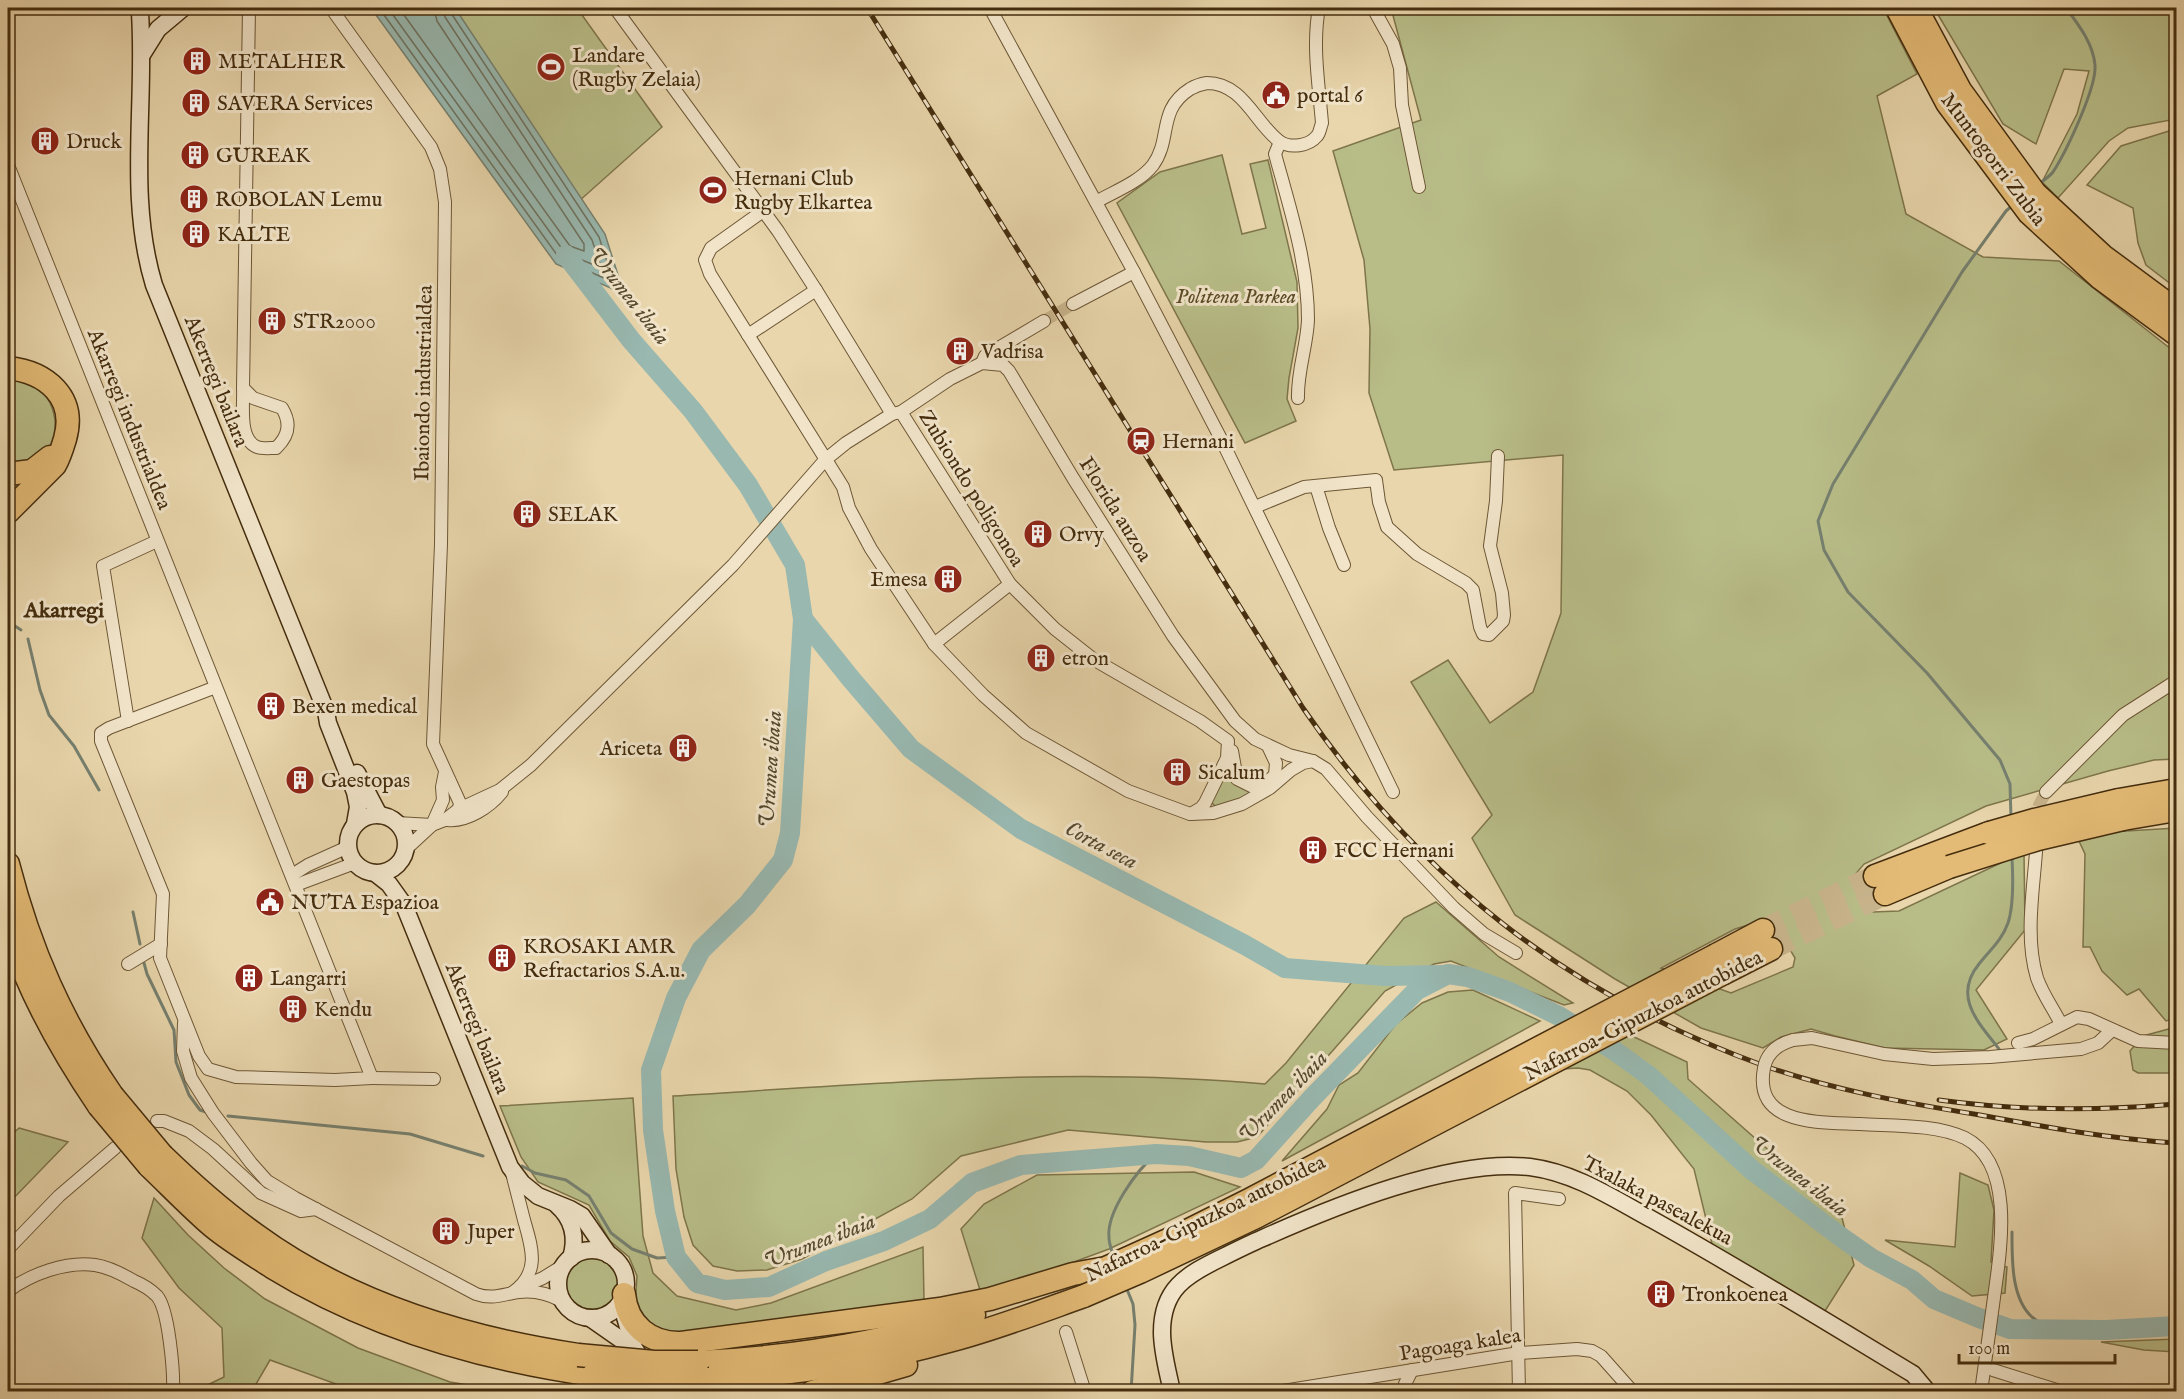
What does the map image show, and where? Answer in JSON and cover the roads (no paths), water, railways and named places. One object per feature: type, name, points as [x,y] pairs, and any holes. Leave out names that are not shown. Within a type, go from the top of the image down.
[{"type":"highway","name":"Muntogorri Zubia","points":[[1908,12],[1960,90],[2035,193],[2103,256],[2139,295]]},
{"type":"highway","points":[[2139,295],[2176,310]]},
{"type":"highway","points":[[2139,295],[2176,333]]},
{"type":"highway","points":[[8,368],[32,372],[52,384],[65,405],[68,428],[61,456],[55,465],[8,512]]},
{"type":"highway","points":[[8,474],[32,471],[63,446]]},
{"type":"highway","points":[[2176,790],[2121,809],[2038,839],[1949,867],[1880,885],[1989,833],[2045,817],[2121,809],[2149,814],[2176,812]]},
{"type":"highway","name":"Nafarroa-Gipuzkoa autobidea","points":[[8,864],[29,937],[48,984],[105,1100]]},
{"type":"highway","name":"Nafarroa-Gipuzkoa autobidea","points":[[8,928],[26,979],[49,1027],[105,1100],[213,1227],[248,1252],[300,1284],[345,1306],[448,1345],[503,1359],[593,1375],[655,1379],[897,1335],[983,1313],[1077,1284],[1140,1272],[1258,1216],[1720,964]]},
{"type":"highway","name":"Nafarroa-Gipuzkoa autobidea","points":[[156,1161],[193,1185],[257,1237],[309,1268],[353,1291],[453,1329],[507,1343],[578,1355],[654,1362],[704,1371],[797,1372],[850,1364],[949,1341],[1044,1310],[1077,1284],[1106,1268],[1249,1200],[1767,940]]},
{"type":"highway","points":[[623,1297],[627,1310],[641,1330],[656,1340],[672,1343],[940,1309],[1077,1284]]},
{"type":"highway","points":[[812,1392],[953,1351],[1005,1332],[1044,1310]]},
{"type":"main road","points":[[138,10],[155,20],[178,12]]},
{"type":"main road","name":"Akerregi bailara","points":[[138,10],[143,53],[140,94],[140,209],[147,263],[326,711]]},
{"type":"main road","points":[[143,53],[158,29],[178,12]]},
{"type":"main road","points":[[326,711],[379,815]]},
{"type":"main road","points":[[326,711],[328,723],[355,792],[358,807],[355,824]]},
{"type":"main road","points":[[404,853],[390,870],[375,873],[362,870],[355,863],[348,847],[350,831],[355,824],[370,815],[389,817],[397,822],[406,840],[404,905]]},
{"type":"main road","points":[[375,873],[389,884],[404,905]]},
{"type":"main road","name":"Akerregi bailara","points":[[404,905],[510,1167],[530,1190],[582,1216],[609,1255]]},
{"type":"main road","name":"Txalaka pasealekua","points":[[1172,1392],[1162,1338],[1163,1316],[1175,1288],[1194,1271],[1275,1232],[1377,1194],[1453,1172],[1497,1167],[1530,1167],[1576,1179],[1694,1243],[1913,1374],[1928,1392]]},
{"type":"main road","points":[[557,1204],[567,1215],[573,1229],[574,1244],[558,1282],[562,1301],[571,1311],[590,1318],[639,1356]]},
{"type":"main road","points":[[567,1261],[589,1250],[609,1255],[621,1268],[626,1285],[623,1297],[627,1329],[639,1356],[663,1392]]},
{"type":"main road","points":[[590,1318],[597,1318],[612,1312],[623,1297]]},
{"type":"street","points":[[243,388],[253,398],[282,408],[286,415],[288,432],[276,448],[258,448],[250,442],[245,432],[243,388],[249,8]]},
{"type":"street","name":"Ibaiondo industrialdea","points":[[331,8],[431,147],[440,170],[445,202],[441,544],[433,744],[460,803],[459,809]]},
{"type":"street","points":[[615,8],[763,211],[896,413]]},
{"type":"street","points":[[990,8],[1095,202],[1129,274],[1255,507],[1393,792]]},
{"type":"street","points":[[1095,202],[1137,178],[1153,165],[1161,147],[1171,107],[1184,93],[1205,83],[1228,88],[1280,142],[1294,146],[1307,144],[1318,135],[1322,123],[1317,51],[1319,8]]},
{"type":"street","points":[[1373,8],[1393,44],[1400,68],[1402,105],[1419,187]]},
{"type":"street","points":[[1280,142],[1275,154],[1303,262],[1307,292],[1308,323],[1298,398]]},
{"type":"street","name":"Akarregi industrialdea","points":[[8,165],[372,1078]]},
{"type":"street","points":[[763,211],[711,248],[705,260],[710,274],[843,488],[849,508],[871,549],[934,644],[983,695],[1026,734],[1128,791],[1190,814],[1213,813],[1242,804],[1270,788],[1298,766],[1313,761],[1333,776],[1367,817],[1454,908],[1484,934],[1516,954]]},
{"type":"street","points":[[1073,304],[1129,274]]},
{"type":"street","points":[[748,335],[816,290]]},
{"type":"street","points":[[982,363],[985,356],[1044,321]]},
{"type":"street","points":[[446,820],[455,821],[493,802],[506,786],[531,765],[745,551],[825,460],[846,443],[950,379],[982,363],[1003,365],[1012,341]]},
{"type":"street","name":"Florida auzoa","points":[[1003,365],[1009,371],[1073,478],[1173,636],[1235,721],[1249,735],[1268,746],[1289,755],[1313,761]]},
{"type":"street","name":"Zubiondo poligonoa","points":[[896,413],[1010,584],[1054,629],[1094,659],[1200,721],[1228,741]]},
{"type":"street","points":[[1255,507],[1304,487],[1376,480],[1379,502],[1387,527],[1417,554],[1467,583],[1473,590],[1480,627],[1484,634],[1489,635],[1503,621],[1504,615],[1502,593],[1490,546],[1496,501],[1498,456]]},
{"type":"street","points":[[1316,486],[1344,566]]},
{"type":"street","points":[[128,721],[103,566],[157,541]]},
{"type":"street","name":"Zubiondo poligonoa","points":[[934,644],[1010,584]]},
{"type":"street","points":[[2046,792],[2123,715],[2176,681]]},
{"type":"street","points":[[216,687],[101,733],[101,741],[163,894],[160,958],[199,1056],[208,1069],[222,1075],[236,1077],[335,1080],[434,1079]]},
{"type":"street","points":[[1228,741],[1237,779],[1248,786],[1258,786],[1271,780],[1276,771],[1276,763],[1268,746]]},
{"type":"street","points":[[1190,814],[1205,803],[1227,758],[1228,741]]},
{"type":"street","points":[[1276,763],[1289,755]]},
{"type":"street","points":[[1285,776],[1289,755]]},
{"type":"street","points":[[445,772],[446,785],[454,803],[459,809],[475,813]]},
{"type":"street","points":[[404,853],[432,825],[443,801],[442,787],[445,772]]},
{"type":"street","points":[[397,822],[432,825],[446,820],[459,809],[506,786]]},
{"type":"street","points":[[453,788],[473,795],[490,794]]},
{"type":"street","points":[[294,880],[308,865],[348,847]]},
{"type":"street","points":[[2036,852],[2031,926],[2032,952],[2041,987],[2061,1024]]},
{"type":"street","points":[[283,853],[308,865]]},
{"type":"street","points":[[294,880],[355,863]]},
{"type":"street","points":[[128,964],[161,944]]},
{"type":"street","points":[[2018,1043],[2033,1039],[2072,1019],[2083,1017],[2138,1041],[2176,1043]]},
{"type":"street","points":[[184,1019],[183,1051],[191,1078],[213,1113],[267,1181],[476,1294],[495,1298],[515,1291],[543,1278],[567,1261]]},
{"type":"street","points":[[1981,1392],[2000,1252],[2001,1221],[1998,1189],[1992,1168],[1984,1155],[1964,1137],[1942,1131],[1796,1119],[1782,1113],[1766,1095],[1763,1085],[1765,1062],[1778,1046],[1793,1040],[1812,1038],[1868,1051],[1913,1058],[1963,1059],[2082,1048],[2098,1043],[2112,1030]]},
{"type":"street","points":[[157,1121],[164,1121],[189,1131],[213,1149],[261,1193],[301,1211],[316,1209]]},
{"type":"street","points":[[8,1249],[59,1196],[115,1148]]},
{"type":"street","points":[[510,1167],[532,1251],[530,1274],[515,1291]]},
{"type":"street","points":[[1519,1392],[1515,1193],[1559,1199]]},
{"type":"street","points":[[8,1291],[33,1276],[75,1265],[95,1265],[118,1272],[139,1283],[157,1296],[164,1311],[173,1392]]},
{"type":"street","points":[[515,1291],[538,1292],[562,1301]]},
{"type":"street","points":[[1066,1332],[1085,1392]]},
{"type":"street","name":"Pagoaga kalea","points":[[1277,1392],[1519,1353],[1577,1349],[1592,1351],[1601,1356],[1633,1392]]},
{"type":"street","points":[[1405,1392],[1405,1384],[1413,1370]]},
{"type":"street","points":[[1993,1370],[2063,1392]]},
{"type":"water","points":[[371,8],[455,8],[605,234],[624,294],[556,264]]},
{"type":"waterway","points":[[2039,184],[2053,172],[2065,150],[2080,119],[2094,75],[2095,65],[2091,49],[2084,34],[2066,8]]},
{"type":"waterway","points":[[2011,818],[2010,784],[2000,760],[1927,673],[1848,592],[1824,550],[1818,521],[1833,484],[1962,272],[2006,211],[2013,205]]},
{"type":"waterway","name":"Urumea ibaia","points":[[566,255],[631,340],[693,411],[748,485],[795,565],[803,619],[790,833],[783,860],[747,905],[701,950],[676,998],[651,1070],[653,1130],[665,1211],[676,1257],[697,1283],[725,1290],[769,1287],[826,1261],[884,1241],[930,1219],[972,1183],[1021,1165],[1156,1154],[1189,1156],[1241,1168],[1256,1160],[1311,1099],[1417,990],[1448,974],[1468,977],[1510,992],[1559,1016],[1615,1051],[1648,1075],[1752,1170],[1841,1237],[1871,1258],[1912,1280],[1934,1299],[2010,1329],[2106,1330],[2176,1326]]},
{"type":"waterway","name":"Corta seca","points":[[803,619],[911,749],[1021,829],[1285,968],[1385,976],[1444,975]]},
{"type":"waterway","points":[[8,623],[21,630]]},
{"type":"waterway","points":[[28,639],[40,690],[49,715],[74,746],[99,790]]},
{"type":"waterway","points":[[1999,1049],[1971,1009],[1968,988],[1971,976],[1999,940],[2008,923],[2012,899],[2012,858]]},
{"type":"waterway","points":[[133,912],[140,944]]},
{"type":"waterway","points":[[144,963],[174,1030],[176,1062],[189,1095],[200,1110],[209,1113]]},
{"type":"waterway","points":[[228,1116],[410,1134],[483,1156]]},
{"type":"waterway","points":[[1113,1256],[1109,1242],[1112,1216],[1124,1192],[1140,1170],[1156,1154]]},
{"type":"waterway","points":[[522,1166],[535,1173],[566,1180],[589,1196],[611,1233],[632,1249],[657,1258],[676,1257]]},
{"type":"waterway","points":[[2012,1232],[2014,1278],[2020,1300],[2032,1317],[2051,1330]]},
{"type":"waterway","points":[[1126,1287],[1133,1304],[1135,1325],[1131,1392]]},
{"type":"tunnel","points":[[1044,321],[1073,304]]},
{"type":"tunnel","points":[[2038,824],[2039,805],[2046,792]]},
{"type":"tunnel","points":[[1763,930],[1875,876]]},
{"type":"tunnel","points":[[1771,949],[1885,894]]},
{"type":"railway","points":[[867,8],[1303,708],[1348,770],[1397,826],[1448,877],[1503,924],[1562,966],[1624,1003],[1691,1036],[1762,1065],[1815,1082],[1897,1100],[2078,1132],[2176,1143]]},
{"type":"railway","points":[[1939,1100],[2058,1109],[2176,1104]]},
{"type":"place","name":"METALHER","points":[[197,61]]},
{"type":"place","name":"Landare (Rugby Zelaia)","points":[[551,67]]},
{"type":"place","name":"portal 6","points":[[1276,95]]},
{"type":"place","name":"SAVERA Services","points":[[196,103]]},
{"type":"place","name":"Druck","points":[[45,141]]},
{"type":"place","name":"GUREAK","points":[[195,155]]},
{"type":"place","name":"Hernani Club Rugby Elkartea","points":[[713,190]]},
{"type":"place","name":"ROBOLAN Lemu","points":[[194,199]]},
{"type":"place","name":"KALTE","points":[[196,234]]},
{"type":"place","name":"STR2000","points":[[272,321]]},
{"type":"place","name":"Vadrisa","points":[[960,351]]},
{"type":"place","name":"Hernani","points":[[1141,441]]},
{"type":"place","name":"SELAK","points":[[527,514]]},
{"type":"place","name":"Orvy","points":[[1038,534]]},
{"type":"place","name":"Emesa","points":[[948,579]]},
{"type":"place","name":"etron","points":[[1041,658]]},
{"type":"place","name":"Bexen medical","points":[[271,706]]},
{"type":"place","name":"Ariceta","points":[[683,748]]},
{"type":"place","name":"Sicalum","points":[[1177,772]]},
{"type":"place","name":"Gaestopas","points":[[300,780]]},
{"type":"place","name":"FCC Hernani","points":[[1313,850]]},
{"type":"place","name":"NUTA Espazioa","points":[[270,902]]},
{"type":"place","name":"KROSAKI AMR Refractarios S.A.u.","points":[[502,958]]},
{"type":"place","name":"Langarri","points":[[249,978]]},
{"type":"place","name":"Kendu","points":[[293,1009]]},
{"type":"place","name":"Juper","points":[[446,1231]]},
{"type":"place","name":"Tronkoenea","points":[[1661,1294]]},
{"type":"district","name":"Akarregi","points":[[64,609]]},
{"type":"park label","name":"Politena Parkea","points":[[1236,296]]}]
